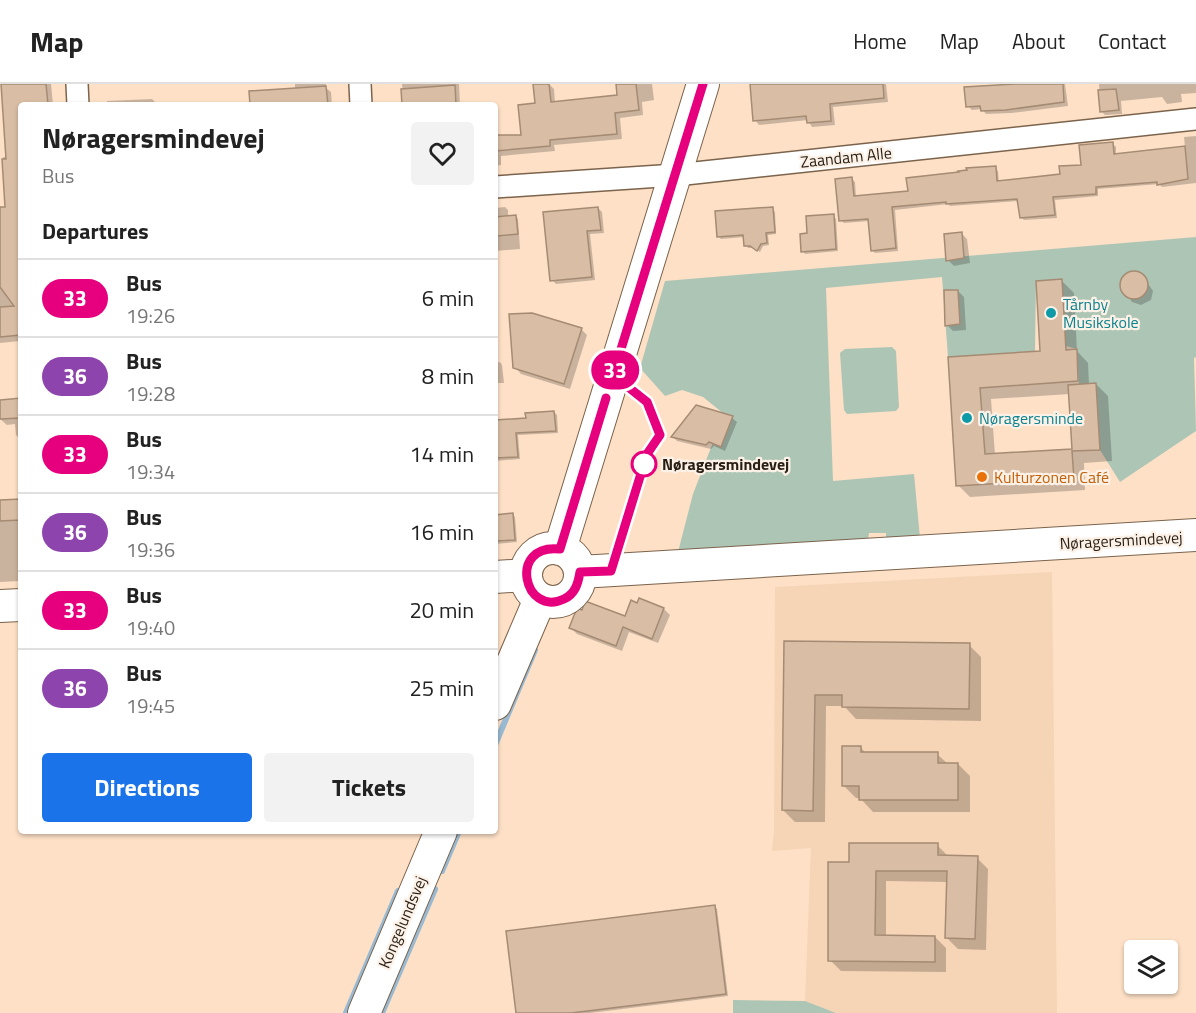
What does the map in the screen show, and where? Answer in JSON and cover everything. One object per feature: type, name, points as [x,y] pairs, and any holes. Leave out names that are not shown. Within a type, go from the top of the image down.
[{"type":"street","points":[[77,84],[78,102]]},
{"type":"street","points":[[360,84],[361,102]]},
{"type":"street","points":[[570,561],[703,84]]},
{"type":"street","name":"Zaandam Alle","points":[[498,187],[676,176],[1196,119]]},
{"type":"street","name":"Nøragersmindevej","points":[[570,561],[1196,535]]},
{"type":"street","points":[[498,578],[533,587],[549,602],[568,597],[575,591],[579,582],[570,561],[550,548],[532,557],[527,566],[533,587],[498,696]]},
{"type":"street","points":[[0,606],[18,605]]},
{"type":"street","name":"Kongelundsvej","points":[[364,1013],[440,834]]},
{"type":"shaded area","points":[[1052,572],[1057,1013],[836,1013],[805,1001],[811,848],[772,851],[775,587]]},
{"type":"green space","points":[[1196,237],[1196,357],[1194,358],[1196,431],[1120,482],[1100,450],[1096,383],[1079,384],[1077,349],[1066,346],[1062,280],[1036,281],[1035,351],[948,357],[942,277],[826,288],[833,481],[914,474],[920,538],[886,540],[886,533],[869,533],[868,541],[678,552],[693,494],[724,414],[703,397],[682,390],[665,396],[640,368],[665,281]]},
{"type":"green space","points":[[892,347],[896,351],[899,407],[896,411],[847,414],[844,410],[840,353],[845,349]]},
{"type":"green space","points":[[733,1000],[805,1001],[836,1013],[733,1013]]},
{"type":"building","points":[[1,84],[46,84],[48,102],[18,102],[18,335],[0,337],[0,307],[14,306],[0,287],[0,207],[5,207],[2,159],[6,159]]},
{"type":"building","points":[[533,84],[549,84],[551,102],[617,95],[616,84],[636,84],[639,110],[615,113],[617,134],[550,140],[550,146],[498,151],[498,135],[521,135],[518,105],[535,103]]},
{"type":"building","points":[[750,84],[883,84],[884,98],[830,104],[831,121],[807,123],[806,116],[753,121]]},
{"type":"building","points":[[1063,84],[1064,102],[1006,110],[981,111],[980,106],[966,107],[964,87]]},
{"type":"building","points":[[455,85],[456,102],[402,102],[401,89]]},
{"type":"building","points":[[326,86],[328,102],[250,102],[249,91]]},
{"type":"building","points":[[1116,89],[1119,110],[1100,112],[1098,90]]},
{"type":"building","points":[[1113,142],[1114,154],[1185,146],[1188,179],[1157,185],[1157,182],[1096,187],[1096,194],[1053,197],[1055,215],[1020,218],[1017,199],[892,207],[896,248],[871,251],[868,219],[839,221],[835,179],[852,177],[854,196],[908,191],[906,178],[959,172],[967,170],[966,168],[996,166],[997,181],[1060,174],[1059,166],[1081,165],[1079,145]]},
{"type":"building","points":[[598,207],[601,230],[587,231],[592,277],[550,281],[543,212]]},
{"type":"building","points":[[773,207],[775,232],[766,233],[767,243],[761,244],[757,251],[750,246],[744,246],[743,235],[717,237],[715,211]]},
{"type":"building","points":[[834,214],[836,249],[801,252],[800,234],[807,233],[806,216]]},
{"type":"building","points":[[516,215],[518,234],[498,236],[498,217]]},
{"type":"building","points":[[962,232],[964,258],[946,261],[944,234]]},
{"type":"building","points":[[1134,271],[1144,275],[1148,285],[1144,295],[1134,299],[1124,295],[1120,285],[1124,275]]},
{"type":"building","name":"Nøragersminde","points":[[1062,279],[1066,350],[1077,349],[1078,381],[980,388],[985,454],[1072,449],[1068,385],[1096,383],[1100,450],[1072,451],[1074,479],[956,486],[948,357],[1040,351],[1036,281]]},
{"type":"building","points":[[944,290],[958,290],[960,324],[945,326]]},
{"type":"building","points":[[532,313],[582,328],[564,384],[513,368],[509,314]]},
{"type":"building","points":[[18,398],[18,418],[0,419],[0,400]]},
{"type":"building","points":[[696,405],[733,416],[721,447],[709,442],[706,445],[671,437]]},
{"type":"building","points":[[554,411],[556,431],[516,433],[518,457],[498,458],[498,420],[526,418],[525,413]]},
{"type":"building","points":[[18,499],[18,520],[0,521],[0,500]]},
{"type":"building","points":[[513,513],[515,540],[498,541],[498,515]]},
{"type":"building","points":[[639,598],[664,608],[652,639],[623,627],[616,646],[569,628],[577,608],[582,610],[585,601],[625,616],[631,600],[637,603]]},
{"type":"building","points":[[784,641],[970,643],[969,709],[842,707],[842,695],[815,695],[813,811],[782,810]]},
{"type":"building","points":[[842,746],[861,746],[861,752],[938,752],[938,763],[958,763],[958,800],[859,800],[859,786],[842,786]]},
{"type":"building","points":[[849,843],[938,843],[938,855],[978,856],[975,939],[945,938],[947,871],[876,871],[875,935],[935,936],[935,962],[828,961],[828,862],[849,862]]},
{"type":"building","points":[[715,905],[726,994],[571,1013],[516,1013],[506,931]]},
{"type":"waterway","points":[[498,738],[535,650]]},
{"type":"waterway","points":[[442,871],[458,834]]},
{"type":"waterway","points":[[382,1013],[435,889]]},
{"type":"waterway","points":[[346,1013],[398,891]]},
{"type":"bus line","name":"33","points":[[606,398],[560,549],[550,548],[540,551],[532,557],[527,566],[527,585],[532,593],[549,602],[559,601],[575,591],[580,572],[611,571],[647,454],[660,435],[647,402],[613,375],[703,84]]},
{"type":"place","name":"Tårnby Musikskole","points":[[1051,313]]},
{"type":"place","name":"Nøragersminde","points":[[967,418]]},
{"type":"place","name":"Nøragersmindevej","points":[[644,464]]},
{"type":"place","name":"Kulturzonen Café","points":[[982,477]]}]
